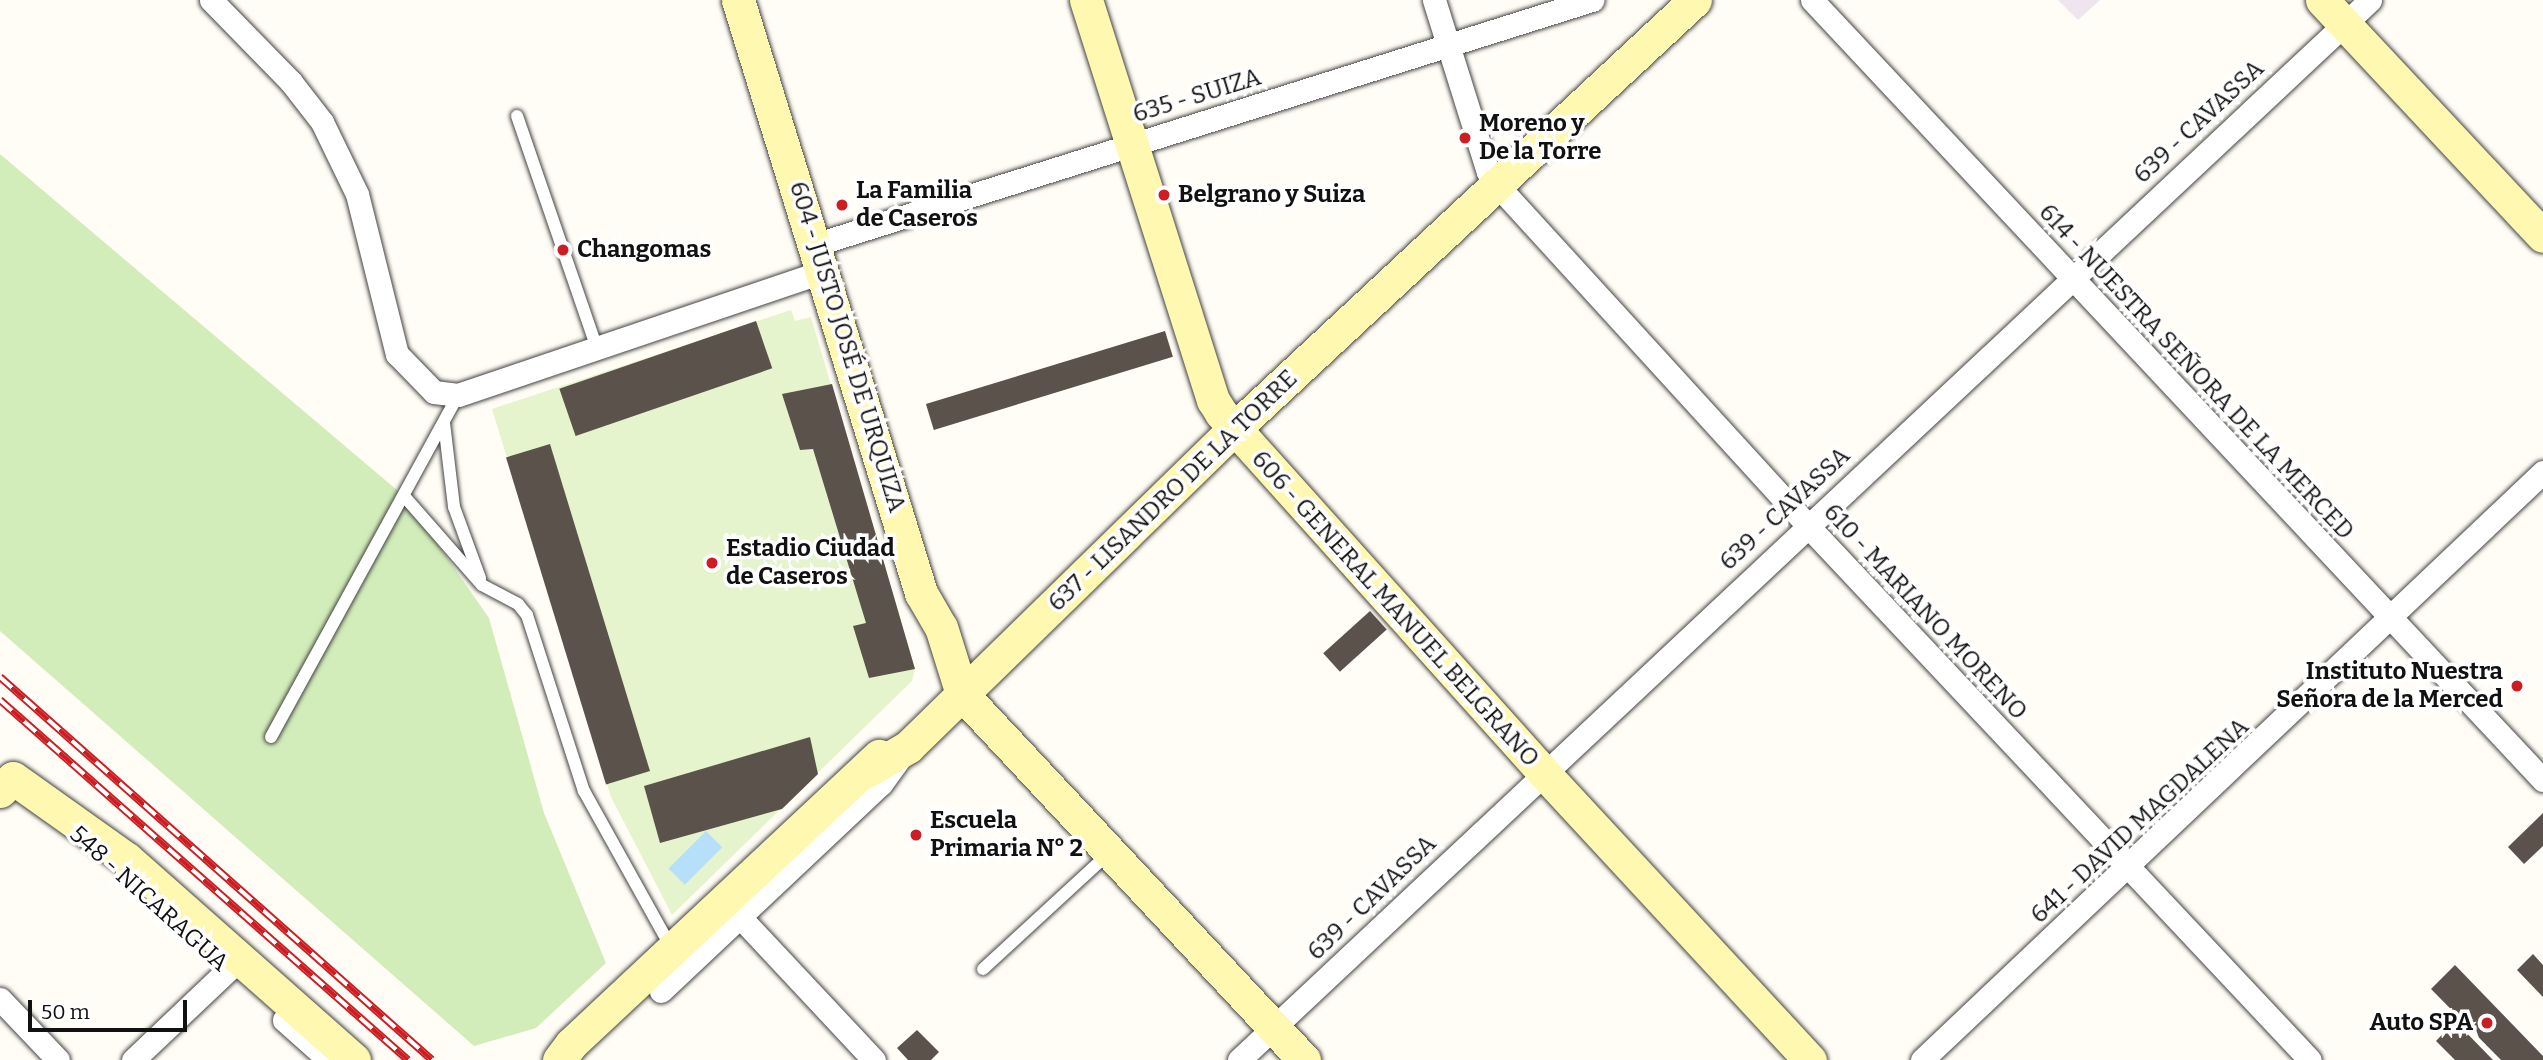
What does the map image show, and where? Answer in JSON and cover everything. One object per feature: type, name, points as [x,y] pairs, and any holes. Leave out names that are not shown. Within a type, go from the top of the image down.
[{"type":"street","points":[[211,0],[291,82],[322,122],[342,158],[357,194],[397,354],[434,392],[458,395]]},
{"type":"street","name":"604 - JUSTO JOSÉ DE URQUIZA","points":[[738,0],[821,258],[921,593],[941,627],[962,694],[1304,1060]]},
{"type":"street","name":"606 - GENERAL MANUEL BELGRANO","points":[[1086,0],[1213,400],[1233,430],[1543,772],[1810,1060]]},
{"type":"street","name":"610 - MARIANO MORENO","points":[[1434,0],[1488,172],[1497,185],[1807,525],[2310,1060]]},
{"type":"street","name":"635 - SUIZA","points":[[458,395],[493,380],[596,346],[821,258],[1131,143],[1592,0]]},
{"type":"street","name":"637 - LISANDRO DE LA TORRE","points":[[633,964],[855,757],[903,741],[962,694],[1233,430],[1695,0]]},
{"type":"street","name":"614 - NUESTRA SEÑORA DE LA MERCED","points":[[1812,0],[2543,780]]},
{"type":"street","points":[[2322,0],[2543,236]]},
{"type":"street","name":"639 - CAVASSA","points":[[1239,1060],[2070,277],[2370,0]]},
{"type":"street","name":"641 - DAVID MAGDALENA","points":[[1922,1060],[2130,867],[2543,472]]},
{"type":"street","points":[[541,1060],[565,1052],[867,771],[903,741],[930,703],[937,686],[921,593]]},
{"type":"street","name":"637 - LISANDRO DE LA TORRE","points":[[661,991],[881,784],[903,741]]},
{"type":"street","points":[[10,781],[127,859],[355,1060]]},
{"type":"street","name":"548 - NICARAGUA","points":[[10,781],[328,1060]]},
{"type":"street","points":[[740,917],[874,1060]]},
{"type":"street","points":[[133,1060],[228,970]]},
{"type":"street","points":[[0,999],[58,1060]]},
{"type":"lane","points":[[517,116],[596,346]]},
{"type":"lane","points":[[271,737],[458,395]]},
{"type":"lane","points":[[444,422],[454,506],[482,585]]},
{"type":"lane","points":[[404,496],[482,585],[518,604],[527,615],[584,792],[664,935]]},
{"type":"lane","points":[[983,969],[1110,852]]},
{"type":"shaded area","points":[[2058,0],[2100,0],[2078,20]]},
{"type":"green space","points":[[0,154],[404,496],[489,618],[544,813],[606,963],[536,1028],[474,1046],[0,631]]},
{"type":"green space","name":"Estadio Ciudad de Caseros","points":[[791,310],[795,321],[811,317],[915,669],[912,681],[672,915],[611,797],[492,409]]},
{"type":"water","points":[[706,831],[722,847],[685,885],[669,868]]},
{"type":"building","points":[[756,321],[772,368],[576,436],[559,389]]},
{"type":"building","points":[[1165,331],[1173,357],[934,430],[926,404]]},
{"type":"building","points":[[832,384],[915,669],[869,678],[853,626],[866,623],[813,449],[800,450],[782,394]]},
{"type":"building","points":[[550,444],[650,771],[606,785],[506,457]]},
{"type":"building","points":[[1370,611],[1387,630],[1340,672],[1323,653]]},
{"type":"building","points":[[810,737],[818,774],[782,809],[660,843],[644,786]]},
{"type":"building","points":[[2543,813],[2543,846],[2524,864],[2508,847]]},
{"type":"building","points":[[2533,954],[2543,965],[2543,997],[2517,970]]},
{"type":"building","name":"Auto SPA","points":[[2455,965],[2543,1056],[2543,1060],[2501,1060],[2431,989]]},
{"type":"building","points":[[2455,1021],[2493,1060],[2455,1060],[2436,1041]]},
{"type":"building","points":[[917,1030],[939,1052],[931,1060],[908,1060],[897,1048]]},
{"type":"railway","points":[[0,677],[432,1060]]},
{"type":"railway","points":[[0,700],[408,1060]]},
{"type":"place","name":"Moreno y De la Torre","points":[[1465,138]]},
{"type":"place","name":"Belgrano y Suiza","points":[[1164,195]]},
{"type":"place","name":"La Familia de Caseros","points":[[842,205]]},
{"type":"place","name":"Changomas","points":[[563,250]]},
{"type":"place","name":"Estadio Ciudad de Caseros","points":[[712,563]]},
{"type":"place","name":"Instituto Nuestra Señora de la Merced","points":[[2517,686]]},
{"type":"place","name":"Escuela Primaria N° 2","points":[[916,835]]},
{"type":"place","name":"Auto SPA","points":[[2487,1023]]}]
